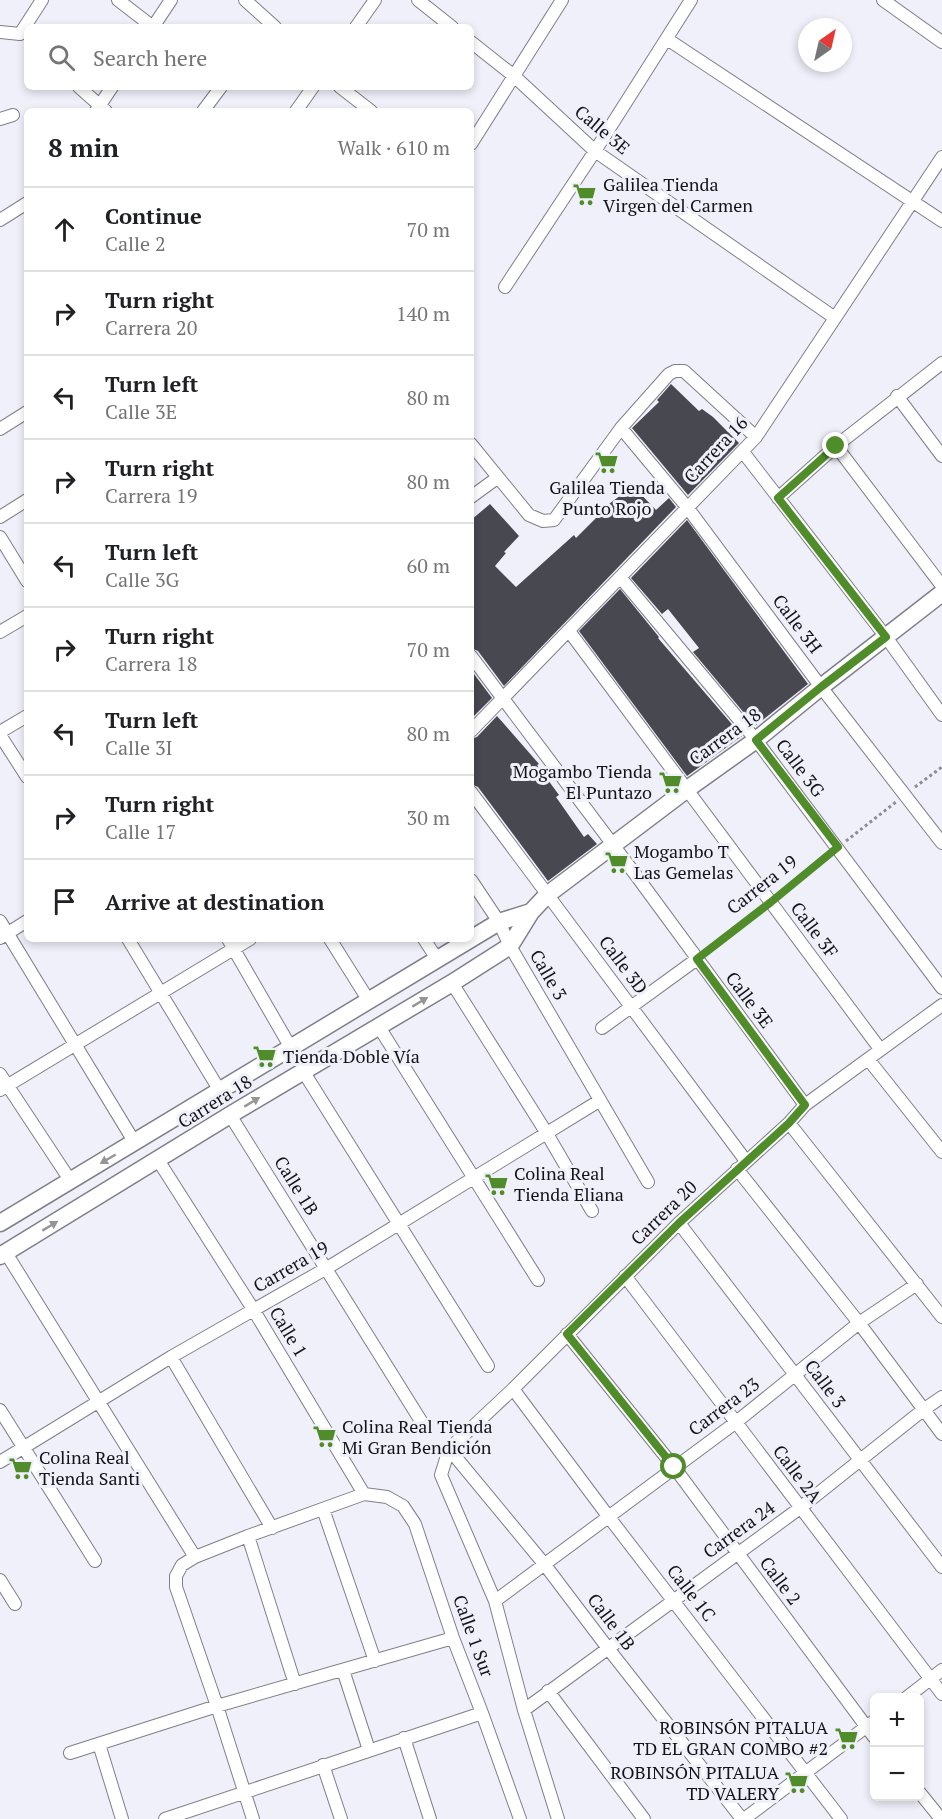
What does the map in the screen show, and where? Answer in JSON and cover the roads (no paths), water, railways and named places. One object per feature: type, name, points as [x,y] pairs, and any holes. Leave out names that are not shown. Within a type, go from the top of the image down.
[{"type":"street","points":[[30,24],[42,0]]},
{"type":"street","points":[[118,0],[149,24]]},
{"type":"street","points":[[155,24],[171,0]]},
{"type":"street","points":[[245,0],[268,24]]},
{"type":"street","points":[[358,24],[375,0]]},
{"type":"street","points":[[418,0],[448,24]]},
{"type":"street","points":[[474,139],[562,0]]},
{"type":"street","points":[[505,287],[691,0]]},
{"type":"street","points":[[883,0],[942,42]]},
{"type":"street","points":[[0,32],[23,38]]},
{"type":"street","points":[[667,39],[942,221]]},
{"type":"street","name":"Calle 3E","points":[[474,44],[514,76],[595,151],[835,318]]},
{"type":"street","points":[[82,90],[100,108]]},
{"type":"street","points":[[102,108],[110,90]]},
{"type":"street","points":[[205,108],[219,90]]},
{"type":"street","points":[[298,108],[311,90]]},
{"type":"street","points":[[344,90],[367,108]]},
{"type":"street","points":[[0,119],[13,115]]},
{"type":"street","name":"Carrera 16","points":[[474,728],[756,437],[942,157]]},
{"type":"street","points":[[0,220],[24,205]]},
{"type":"street","points":[[778,498],[836,446],[942,363]]},
{"type":"street","points":[[474,448],[529,515],[543,521],[554,520],[621,428],[669,374],[675,371],[684,371],[756,437]]},
{"type":"street","points":[[897,396],[942,456]]},
{"type":"street","points":[[0,429],[24,414]]},
{"type":"street","name":"Calle 3H","points":[[621,428],[687,507],[821,687],[942,843]]},
{"type":"street","points":[[836,446],[942,586]]},
{"type":"street","points":[[742,452],[886,637],[942,715]]},
{"type":"street","points":[[474,495],[497,478]]},
{"type":"street","points":[[0,517],[24,502]]},
{"type":"street","points":[[0,537],[24,576]]},
{"type":"street","name":"Calle 3G","points":[[621,577],[756,740],[942,988]]},
{"type":"street","name":"Carrera 18","points":[[3,1255],[510,946],[531,912],[547,895],[756,740],[942,593]]},
{"type":"street","points":[[0,632],[24,618]]},
{"type":"street","name":"Calle 3F","points":[[569,631],[880,1049]]},
{"type":"street","name":"Calle 3E","points":[[474,660],[805,1105]]},
{"type":"street","points":[[24,718],[0,733],[24,772]]},
{"type":"street","name":"Calle 3D","points":[[474,796],[631,1006],[741,1165],[942,1434]]},
{"type":"street","name":"Calle 3","points":[[474,884],[499,922],[510,946],[648,1182]]},
{"type":"street","name":"Carrera 18","points":[[474,937],[499,922],[531,912]]},
{"type":"street","points":[[0,921],[4,935],[135,1143]]},
{"type":"street","points":[[4,935],[24,923]]},
{"type":"street","points":[[130,942],[220,1091]]},
{"type":"street","points":[[332,942],[369,1001]]},
{"type":"street","points":[[426,942],[437,959]]},
{"type":"street","name":"Carrera 18","points":[[0,1223],[465,942]]},
{"type":"street","points":[[4,1088],[160,993],[231,944],[291,1048]]},
{"type":"street","points":[[602,1028],[697,959]]},
{"type":"street","points":[[452,983],[546,1132],[592,1211]]},
{"type":"street","name":"Carrera 20","points":[[495,1601],[441,1475],[449,1449],[513,1389],[679,1223],[789,1123],[805,1105],[942,1005]]},
{"type":"street","points":[[333,1023],[346,1046]]},
{"type":"street","points":[[379,1027],[538,1280]]},
{"type":"street","points":[[868,1059],[942,1152]]},
{"type":"street","points":[[303,1071],[488,1366]]},
{"type":"street","points":[[0,1074],[4,1088],[70,1180]]},
{"type":"street","name":"Carrera 19","points":[[0,1462],[171,1357],[327,1268],[398,1222],[599,1101]]},
{"type":"street","name":"Calle 1B","points":[[230,1115],[426,1429]]},
{"type":"street","points":[[789,1123],[942,1317]]},
{"type":"street","name":"Calle 1","points":[[159,1160],[253,1310],[363,1494]]},
{"type":"street","name":"Calle 3","points":[[679,1223],[942,1567]]},
{"type":"street","points":[[3,1255],[99,1401],[195,1557]]},
{"type":"street","name":"Calle 2A","points":[[625,1276],[942,1694]]},
{"type":"street","name":"Carrera 23","points":[[495,1601],[735,1423],[859,1323],[916,1284]]},
{"type":"street","name":"Calle 2","points":[[567,1334],[674,1467],[870,1725]]},
{"type":"street","points":[[171,1357],[272,1528]]},
{"type":"street","name":"Calle 1C","points":[[513,1389],[841,1819]]},
{"type":"street","name":"Carrera 24","points":[[524,1710],[800,1508],[942,1397]]},
{"type":"street","points":[[0,1410],[95,1561]]},
{"type":"street","name":"Calle 1B","points":[[449,1449],[545,1565],[743,1819]]},
{"type":"street","points":[[253,1819],[176,1587],[176,1576],[182,1565],[195,1557],[363,1494]]},
{"type":"street","name":"Calle 1 Sur","points":[[363,1494],[387,1497],[403,1506],[415,1524],[453,1638],[520,1819]]},
{"type":"street","points":[[323,1509],[375,1661]]},
{"type":"street","points":[[248,1536],[295,1684]]},
{"type":"street","points":[[0,1580],[15,1604]]},
{"type":"street","points":[[495,1601],[524,1710],[558,1819]]},
{"type":"street","points":[[70,1753],[217,1706],[453,1638]]},
{"type":"street","points":[[343,1670],[369,1750]]},
{"type":"street","points":[[912,1693],[942,1670]]},
{"type":"street","points":[[548,1691],[644,1819]]},
{"type":"street","points":[[165,1819],[482,1713]]},
{"type":"street","points":[[743,1819],[806,1772],[870,1729]]},
{"type":"street","points":[[404,1738],[430,1819]]},
{"type":"street","points":[[99,1744],[122,1819]]},
{"type":"street","points":[[323,1765],[341,1819]]},
{"type":"street","points":[[924,1798],[940,1818]]},
{"type":"place","name":"Galilea Tienda Virgen del Carmen","points":[[585,195]]},
{"type":"place","name":"Galilea Tienda Punto Rojo","points":[[607,462]]},
{"type":"place","name":"Mogambo Tienda El Puntazo","points":[[670,782]]},
{"type":"place","name":"Mogambo T Las Gemelas","points":[[616,862]]},
{"type":"place","name":"Tienda Doble Vía","points":[[265,1057]]},
{"type":"place","name":"Colina Real Tienda Eliana","points":[[496,1184]]},
{"type":"place","name":"Colina Real Tienda Mi Gran Bendición","points":[[324,1437]]},
{"type":"place","name":"Colina Real Tienda Santi","points":[[21,1468]]},
{"type":"place","name":"ROBINSÓN PITALUA TD EL GRAN COMBO #2","points":[[846,1738]]},
{"type":"place","name":"ROBINSÓN PITALUA TD VALERY","points":[[797,1783]]}]
